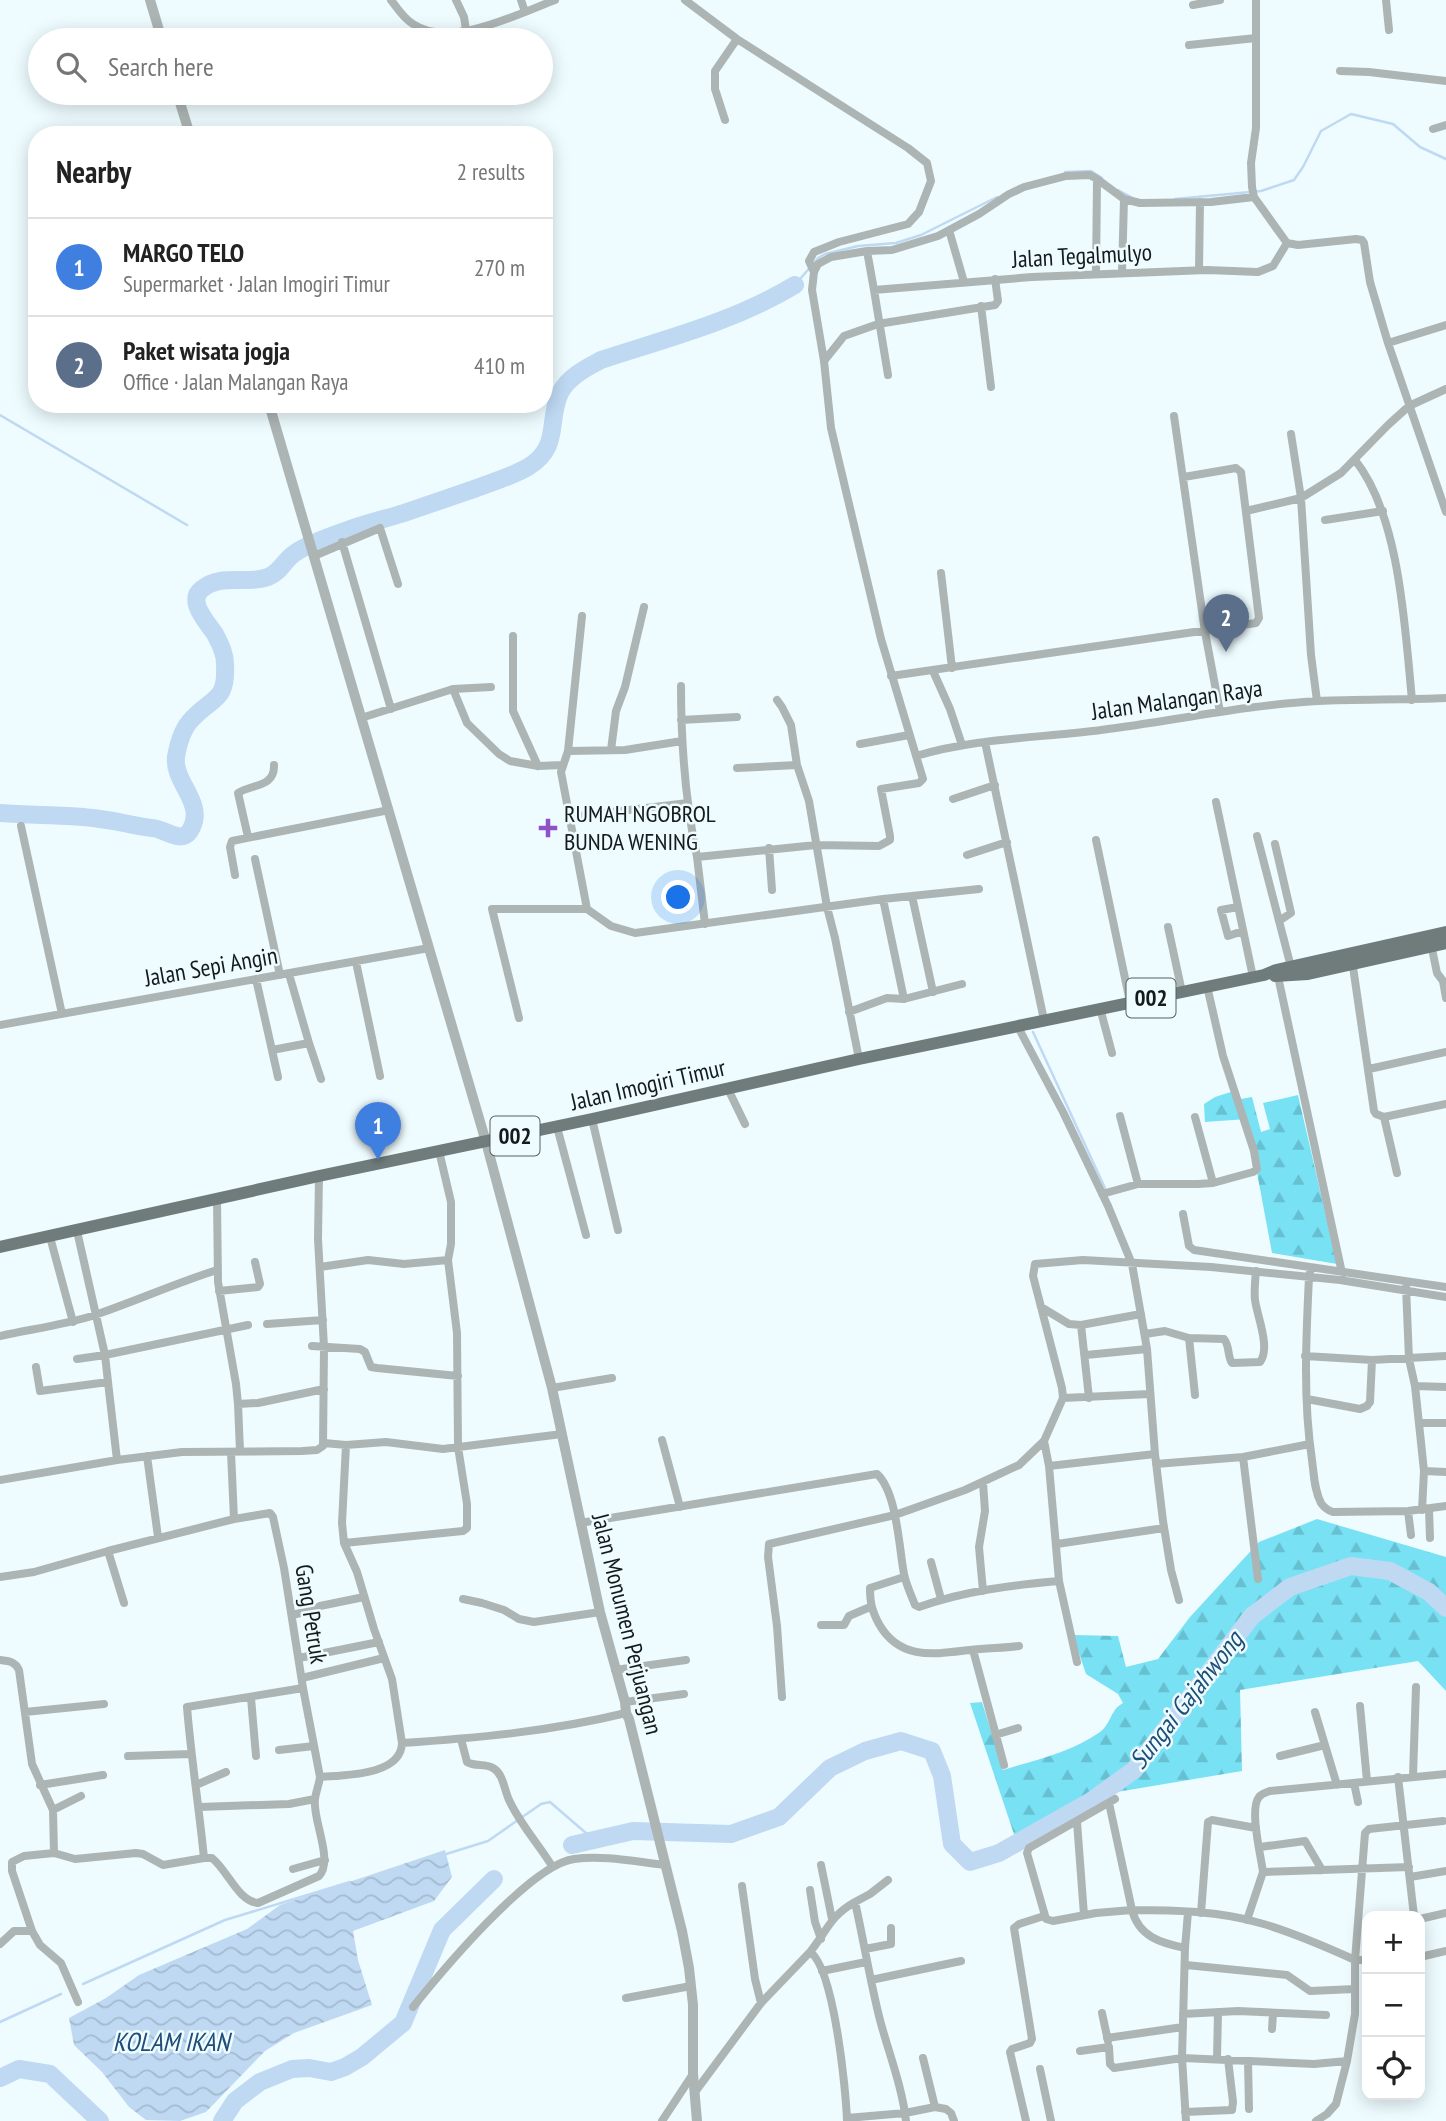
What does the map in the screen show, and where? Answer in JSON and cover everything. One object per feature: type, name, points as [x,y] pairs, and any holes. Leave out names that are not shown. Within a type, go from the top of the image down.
[{"type":"main road","name":"Jalan Imogiri Timur","points":[[1268,975],[1291,967],[1351,959],[1431,941],[1446,932]]},
{"type":"main road","name":"Jalan Imogiri Timur","points":[[1431,941],[1446,943]]},
{"type":"main road","name":"Jalan Imogiri Timur","points":[[0,1247],[1017,1025],[1268,975],[1308,974],[1351,959]]},
{"type":"street","points":[[150,0],[158,28]]},
{"type":"street","points":[[391,0],[399,5],[411,23],[420,28]]},
{"type":"street","points":[[456,0],[466,28]]},
{"type":"street","points":[[521,0],[525,12]]},
{"type":"street","points":[[474,28],[500,22],[555,0]]},
{"type":"street","points":[[685,0],[737,39],[925,160],[931,181],[919,212],[908,224],[827,246],[814,252],[810,258],[831,428],[881,639],[923,779],[921,782],[881,789],[890,836],[888,841],[879,846],[816,845],[697,857]]},
{"type":"street","points":[[1193,5],[1220,0]]},
{"type":"street","points":[[1256,0],[1256,128],[1251,163],[1253,193],[1287,243],[1298,245],[1362,240],[1366,248],[1370,282],[1388,343],[1446,512]]},
{"type":"street","points":[[1386,0],[1389,30]]},
{"type":"street","points":[[1189,46],[1256,38]]},
{"type":"street","points":[[725,120],[715,89],[715,71],[737,39]]},
{"type":"street","points":[[1340,71],[1446,81]]},
{"type":"street","points":[[181,105],[187,126]]},
{"type":"street","points":[[1433,129],[1446,125]]},
{"type":"street","points":[[813,269],[831,257],[909,246],[949,230],[1024,187],[1066,176],[1090,175],[1124,199],[1140,203],[1200,202],[1253,193]]},
{"type":"street","points":[[1096,274],[1097,179]]},
{"type":"street","points":[[1122,273],[1124,199]]},
{"type":"street","points":[[1199,270],[1200,202]]},
{"type":"street","points":[[949,230],[964,282]]},
{"type":"street","name":"Jalan Tegalmulyo","points":[[981,306],[997,304],[995,279],[1199,270],[1258,272],[1268,269],[1280,257],[1287,243]]},
{"type":"street","points":[[867,251],[888,375]]},
{"type":"street","points":[[874,290],[995,279]]},
{"type":"street","points":[[824,361],[844,336],[878,324],[981,306],[991,387]]},
{"type":"street","points":[[1388,343],[1446,326]]},
{"type":"street","points":[[1246,511],[1301,498],[1341,473],[1409,406],[1446,389]]},
{"type":"street","name":"Jalan Monumen Perjuangan","points":[[272,413],[486,1142],[552,1388],[600,1612],[682,1931],[693,2005],[693,2074],[697,2121]]},
{"type":"street","points":[[1174,416],[1220,712]]},
{"type":"street","points":[[1291,434],[1301,498],[1311,655],[1317,701]]},
{"type":"street","points":[[1355,460],[1371,482],[1383,511],[1392,545],[1404,620],[1412,700]]},
{"type":"street","points":[[891,677],[1206,632],[1258,622],[1239,469],[1184,477]]},
{"type":"street","points":[[1325,520],[1383,511]]},
{"type":"street","points":[[315,555],[380,528],[398,584]]},
{"type":"street","points":[[340,543],[391,709]]},
{"type":"street","points":[[941,573],[952,668]]},
{"type":"street","points":[[611,750],[616,712],[625,687],[644,607]]},
{"type":"street","points":[[582,616],[568,751],[562,765],[562,782],[587,909]]},
{"type":"street","points":[[513,635],[513,711],[538,766]]},
{"type":"street","points":[[933,671],[962,745]]},
{"type":"street","points":[[681,686],[682,741],[688,803],[705,924]]},
{"type":"street","points":[[361,718],[453,689],[491,687]]},
{"type":"street","points":[[453,689],[467,723],[499,754],[510,761],[538,766],[562,765]]},
{"type":"street","name":"Jalan Malangan Raya","points":[[916,755],[962,745],[1102,730],[1317,701],[1446,698]]},
{"type":"street","points":[[777,700],[792,725],[797,765],[807,790],[827,907],[859,1059]]},
{"type":"street","points":[[681,720],[737,717]]},
{"type":"street","points":[[860,744],[909,735]]},
{"type":"street","points":[[568,751],[639,749],[682,741]]},
{"type":"street","points":[[985,742],[1006,842],[1037,1021]]},
{"type":"street","points":[[248,837],[238,793],[268,782],[274,775],[274,765]]},
{"type":"street","points":[[737,768],[797,765]]},
{"type":"street","points":[[953,799],[995,785]]},
{"type":"street","points":[[1216,802],[1243,931],[1268,975],[1341,1277]]},
{"type":"street","points":[[570,817],[688,803]]},
{"type":"street","points":[[235,876],[230,844],[232,841],[389,810]]},
{"type":"street","points":[[21,826],[33,871],[62,1014]]},
{"type":"street","points":[[1257,836],[1291,967]]},
{"type":"street","points":[[1096,840],[1130,1002]]},
{"type":"street","points":[[967,855],[1006,842]]},
{"type":"street","points":[[1275,844],[1292,913],[1279,921]]},
{"type":"street","points":[[769,848],[772,890]]},
{"type":"street","points":[[256,859],[280,975]]},
{"type":"street","points":[[519,1018],[491,910],[587,909],[611,926],[635,933],[883,899],[979,889]]},
{"type":"street","points":[[912,896],[933,992]]},
{"type":"street","points":[[883,899],[904,999]]},
{"type":"street","points":[[1238,907],[1221,910],[1228,936],[1243,931]]},
{"type":"street","points":[[1168,927],[1182,992]]},
{"type":"street","points":[[1431,941],[1437,973],[1444,981],[1446,998]]},
{"type":"street","name":"Jalan Sepi Angin","points":[[0,1025],[429,948]]},
{"type":"street","points":[[1351,959],[1374,1111],[1384,1117],[1446,1104]]},
{"type":"street","points":[[356,961],[380,1076]]},
{"type":"street","points":[[289,974],[321,1079]]},
{"type":"street","points":[[256,979],[278,1077]]},
{"type":"street","points":[[849,1012],[887,999],[904,999],[962,984]]},
{"type":"street","points":[[1102,1194],[1138,1184],[1213,1183],[1257,1169],[1254,1151],[1223,1056],[1207,986]]},
{"type":"street","points":[[1100,1008],[1112,1053]]},
{"type":"street","points":[[1017,1025],[1063,1112],[1132,1264],[1147,1349],[1164,1528],[1179,1600]]},
{"type":"street","points":[[272,1050],[309,1043]]},
{"type":"street","points":[[1368,1069],[1446,1052]]},
{"type":"street","points":[[728,1089],[744,1124]]},
{"type":"street","points":[[1120,1116],[1138,1184]]},
{"type":"street","points":[[1195,1116],[1213,1183]]},
{"type":"street","points":[[1384,1117],[1397,1173]]},
{"type":"street","points":[[592,1119],[618,1230]]},
{"type":"street","points":[[557,1127],[586,1235]]},
{"type":"street","points":[[344,1543],[420,1537],[466,1531],[467,1528],[467,1504],[458,1447],[457,1332],[449,1260],[451,1202],[439,1151]]},
{"type":"street","points":[[0,1480],[182,1452],[317,1450],[324,1443],[324,1347],[318,1176]]},
{"type":"street","points":[[217,1199],[219,1291],[234,1372],[237,1405],[234,1519]]},
{"type":"street","points":[[1183,1214],[1189,1247],[1209,1260],[1240,1264]]},
{"type":"street","points":[[77,1231],[105,1355],[117,1460]]},
{"type":"street","points":[[50,1237],[72,1322]]},
{"type":"street","points":[[320,1267],[368,1260],[404,1264],[449,1260]]},
{"type":"street","points":[[782,1697],[769,1544],[895,1515],[983,1483],[1019,1465],[1044,1441],[1063,1398],[1059,1371],[1033,1276],[1035,1264],[1083,1260],[1132,1264],[1209,1260],[1406,1286],[1446,1287]]},
{"type":"street","points":[[219,1291],[258,1287],[260,1284],[256,1262]]},
{"type":"street","points":[[1145,1334],[1165,1331],[1188,1338],[1224,1339],[1232,1363],[1262,1360],[1261,1320],[1255,1297],[1260,1268]]},
{"type":"street","points":[[0,1336],[97,1315],[217,1270]]},
{"type":"street","points":[[1310,1273],[1305,1356],[1307,1399],[1310,1444],[1321,1503],[1327,1510],[1408,1511],[1446,1506]]},
{"type":"street","points":[[1406,1286],[1446,1297]]},
{"type":"street","points":[[1406,1286],[1409,1359],[1415,1386],[1425,1509],[1430,1538]]},
{"type":"street","points":[[1041,1307],[1064,1323],[1081,1325],[1141,1314]]},
{"type":"street","points":[[267,1324],[323,1320]]},
{"type":"street","points":[[77,1359],[248,1325]]},
{"type":"street","points":[[1081,1325],[1089,1398]]},
{"type":"street","points":[[1188,1338],[1195,1395]]},
{"type":"street","points":[[312,1346],[360,1349],[365,1352],[371,1367],[458,1376]]},
{"type":"street","points":[[1086,1354],[1147,1349]]},
{"type":"street","points":[[1305,1356],[1372,1360],[1446,1356]]},
{"type":"street","points":[[1307,1399],[1360,1409],[1367,1406],[1370,1402],[1372,1360]]},
{"type":"street","points":[[36,1367],[40,1391],[108,1382]]},
{"type":"street","points":[[552,1388],[611,1378]]},
{"type":"street","points":[[1415,1386],[1446,1387]]},
{"type":"street","points":[[237,1405],[324,1390]]},
{"type":"street","points":[[1063,1398],[1150,1394]]},
{"type":"street","points":[[1419,1423],[1446,1423]]},
{"type":"street","points":[[324,1443],[386,1443],[443,1449],[562,1434]]},
{"type":"street","points":[[662,1440],[680,1507]]},
{"type":"street","points":[[1044,1441],[1049,1466],[1059,1581],[1077,1662]]},
{"type":"street","points":[[1156,1464],[1243,1457],[1310,1444]]},
{"type":"street","points":[[320,1777],[372,1771],[386,1766],[398,1758],[402,1743],[392,1679],[357,1572],[344,1543],[342,1523],[346,1445]]},
{"type":"street","points":[[1049,1466],[1155,1454]]},
{"type":"street","points":[[147,1456],[159,1537]]},
{"type":"street","points":[[1243,1457],[1258,1579]]},
{"type":"street","points":[[1424,1471],[1446,1472]]},
{"type":"street","points":[[580,1523],[877,1474],[885,1485],[895,1515],[904,1577],[917,1606],[983,1591],[1059,1581]]},
{"type":"street","points":[[983,1483],[985,1511],[979,1557],[983,1591]]},
{"type":"street","points":[[1408,1511],[1411,1535]]},
{"type":"street","name":"Gang Petruk","points":[[0,1577],[34,1572],[234,1519],[272,1514],[281,1550],[303,1688],[187,1707],[204,1858]]},
{"type":"street","points":[[1057,1544],[1164,1528]]},
{"type":"street","points":[[108,1551],[124,1603]]},
{"type":"street","points":[[931,1562],[940,1599]]},
{"type":"street","points":[[904,1577],[870,1587],[870,1607],[890,1640],[910,1650],[940,1654],[1019,1646]]},
{"type":"street","points":[[292,1615],[364,1597]]},
{"type":"street","points":[[463,1599],[504,1610],[519,1619],[534,1622],[600,1612]]},
{"type":"street","points":[[821,1625],[844,1625],[849,1616],[870,1607]]},
{"type":"street","points":[[299,1658],[379,1642]]},
{"type":"street","points":[[972,1650],[1004,1765]]},
{"type":"street","points":[[302,1678],[384,1658]]},
{"type":"street","points":[[0,1660],[11,1662],[19,1670],[32,1764],[53,1810],[54,1853]]},
{"type":"street","points":[[615,1671],[686,1660]]},
{"type":"street","points":[[1413,1776],[1416,1687]]},
{"type":"street","points":[[78,2002],[61,1963],[40,1945],[32,1931],[12,1871],[12,1863],[24,1856],[54,1853],[75,1859],[136,1853],[163,1865],[212,1858],[220,1864],[250,1903],[258,1903],[319,1876],[323,1872],[325,1860],[315,1799],[320,1777],[303,1688]]},
{"type":"street","points":[[402,1743],[528,1732],[586,1723],[625,1708],[684,1694]]},
{"type":"street","points":[[251,1698],[256,1756]]},
{"type":"street","points":[[25,1712],[104,1704]]},
{"type":"street","points":[[1360,1706],[1367,1781]]},
{"type":"street","points":[[1315,1712],[1337,1785]]},
{"type":"street","points":[[996,1735],[1018,1728]]},
{"type":"street","points":[[461,1739],[467,1762],[471,1765],[490,1766],[500,1774],[514,1810],[552,1866]]},
{"type":"street","points":[[1280,1756],[1325,1745]]},
{"type":"street","points":[[279,1750],[314,1746]]},
{"type":"street","points":[[128,1756],[191,1754]]},
{"type":"street","points":[[196,1785],[226,1772]]},
{"type":"street","points":[[1247,1920],[1264,1872],[1256,1828],[1258,1798],[1262,1794],[1398,1777],[1446,1774]]},
{"type":"street","points":[[40,1785],[103,1775]]},
{"type":"street","points":[[1398,1777],[1414,1911]]},
{"type":"street","points":[[1354,1783],[1358,1802]]},
{"type":"street","points":[[53,1810],[81,1796]]},
{"type":"street","points":[[199,1807],[289,1804],[315,1799]]},
{"type":"street","points":[[1185,1948],[1158,1943],[1138,1926],[1132,1910],[1112,1801],[1029,1848],[1044,1916],[1049,1921],[1132,1910],[1201,1913],[1259,1922],[1355,1960],[1362,1959]]},
{"type":"street","points":[[1201,1913],[1206,1824],[1212,1820],[1256,1828]]},
{"type":"street","points":[[1316,2121],[1336,2104],[1347,2062],[1355,2014],[1355,1960],[1367,1831],[1443,1821]]},
{"type":"street","points":[[1077,1822],[1084,1915]]},
{"type":"street","points":[[1261,1847],[1305,1841],[1322,1870]]},
{"type":"street","points":[[413,2007],[472,1938],[552,1866],[574,1859],[666,1865]]},
{"type":"street","points":[[293,1869],[325,1860]]},
{"type":"street","points":[[821,1865],[832,1919]]},
{"type":"street","points":[[1264,1872],[1362,1868],[1410,1872],[1446,1871]]},
{"type":"street","points":[[695,2092],[761,2003],[821,1939],[832,1919],[888,1880]]},
{"type":"street","points":[[741,1886],[761,2003]]},
{"type":"street","points":[[810,1890],[815,1922],[821,1939]]},
{"type":"street","points":[[855,1902],[866,1962],[906,2117]]},
{"type":"street","points":[[1188,1912],[1182,2058],[1186,2117],[1231,2110],[1233,2102],[1228,2059]]},
{"type":"street","points":[[1425,1918],[1446,1913]]},
{"type":"street","points":[[1026,2121],[1010,2052],[1030,2043],[1032,2039],[1014,1928],[1044,1916]]},
{"type":"street","points":[[864,1950],[891,1944],[891,1928]]},
{"type":"street","points":[[0,1944],[14,1931],[32,1931]]},
{"type":"street","points":[[1425,1956],[1446,1951]]},
{"type":"street","points":[[810,1952],[816,1956],[822,1971],[844,2065],[847,2120],[906,2117],[935,2107],[946,2109],[954,2121]]},
{"type":"street","points":[[871,1980],[961,1961]]},
{"type":"street","points":[[822,1971],[866,1962]]},
{"type":"street","points":[[1186,1965],[1287,1975],[1310,1991],[1355,1989]]},
{"type":"street","points":[[626,1998],[691,1986]]},
{"type":"street","points":[[1183,2014],[1218,2012],[1326,2015]]},
{"type":"street","points":[[1217,2058],[1218,2012]]},
{"type":"street","points":[[1102,2013],[1110,2064],[1114,2068],[1182,2058],[1314,2064],[1347,2062]]},
{"type":"street","points":[[1272,2029],[1273,2013]]},
{"type":"street","points":[[1080,2051],[1183,2027]]},
{"type":"street","points":[[923,2058],[935,2107]]},
{"type":"street","points":[[1248,2061],[1249,2109]]},
{"type":"street","points":[[1040,2069],[1051,2121]]},
{"type":"street","points":[[662,2121],[693,2074]]},
{"type":"green space","points":[[1237,1090],[1241,1099],[1252,1097],[1261,1132],[1270,1129],[1263,1103],[1298,1095],[1337,1264],[1272,1253],[1247,1119],[1205,1122],[1204,1104],[1215,1097]]},
{"type":"green space","points":[[1317,1519],[1446,1557],[1446,1691],[1418,1661],[1240,1690],[1242,1771],[1093,1796],[1017,1843],[970,1703],[982,1702],[1003,1770],[1078,1745],[1104,1729],[1115,1709],[1123,1703],[1118,1694],[1086,1674],[1073,1635],[1118,1636],[1126,1667],[1158,1659],[1190,1617],[1259,1542]]},
{"type":"water","name":"KOLAM IKAN","points":[[445,1850],[452,1877],[434,1901],[353,1931],[358,1960],[372,2005],[294,2033],[265,2051],[206,2112],[180,2121],[146,2120],[129,2107],[102,2072],[74,2045],[69,2018],[106,1998],[139,1975],[247,1929],[280,1905]]},
{"type":"waterway","points":[[1175,199],[1261,191],[1294,180],[1321,131],[1351,114],[1393,124],[1420,147],[1446,159]]},
{"type":"waterway","points":[[1065,172],[1091,171],[1102,178]]},
{"type":"waterway","points":[[1118,190],[1131,197]]},
{"type":"waterway","points":[[795,285],[818,258],[825,254],[858,246],[896,243],[921,235],[997,197]]},
{"type":"waterway","points":[[0,813],[88,817],[184,836],[192,827],[195,818],[191,800],[176,766],[178,747],[189,723],[221,692],[225,676],[222,649],[197,606],[196,600],[202,589],[226,580],[268,577],[295,553],[321,540],[522,471],[545,451],[552,433],[560,393],[578,374],[601,360],[724,319],[795,285]]},
{"type":"waterway","points":[[0,415],[187,525]]},
{"type":"waterway","points":[[1033,1032],[1105,1188]]},
{"type":"waterway","name":"Sungai Gajahwong","points":[[572,1845],[633,1831],[731,1834],[779,1817],[830,1768],[865,1751],[901,1741],[932,1751],[942,1776],[952,1844],[970,1862],[999,1853],[1091,1801],[1134,1770],[1252,1616],[1290,1587],[1351,1566],[1390,1571],[1429,1592],[1446,1608]]},
{"type":"waterway","points":[[443,1855],[488,1841],[541,1804],[550,1802],[594,1840]]},
{"type":"waterway","name":"Sungai Gajahwong","points":[[222,2121],[235,2101],[260,2082],[292,2069],[309,2068],[331,2072],[345,2067],[362,2057],[403,2023],[442,1930],[494,1879]]},
{"type":"waterway","points":[[83,1984],[225,1920],[350,1882]]},
{"type":"waterway","points":[[0,2022],[61,1994]]},
{"type":"waterway","name":"Sungai Gajahwong","points":[[0,2078],[19,2069],[50,2074],[100,2121]]},
{"type":"place","name":"Paket wisata jogja","points":[[1226,652]]},
{"type":"place","name":"RUMAH NGOBROL BUNDA WENING","points":[[548,828]]},
{"type":"place","name":"MARGO TELO","points":[[378,1160]]}]
